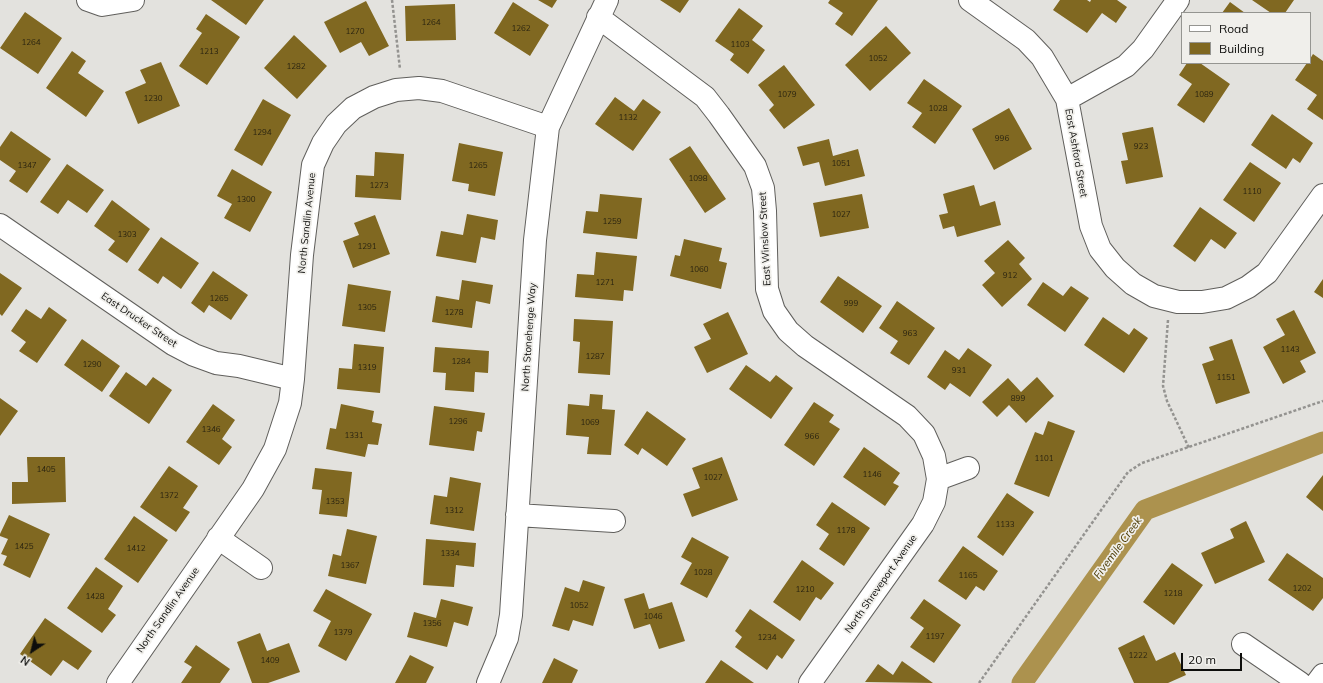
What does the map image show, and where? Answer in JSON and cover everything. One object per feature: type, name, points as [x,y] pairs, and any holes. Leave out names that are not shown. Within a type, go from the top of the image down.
[{"type":"street","points":[[88,0],[102,5],[132,1]]},
{"type":"street","name":"East Ashford Street","points":[[970,0],[1026,40],[1042,57],[1067,99],[1085,200],[1091,226],[1100,249],[1115,268],[1133,284],[1154,296],[1178,302],[1202,302],[1220,299],[1248,288],[1267,273],[1323,195]]},
{"type":"street","points":[[1067,99],[1126,66],[1143,50],[1178,0]]},
{"type":"street","name":"North Stonehenge Way","points":[[488,683],[507,638],[511,615],[535,240],[548,126],[603,9]]},
{"type":"street","name":"East Winslow Street","points":[[603,9],[704,97],[719,115],[755,166],[763,188],[765,211],[766,289],[774,311],[788,331],[805,346],[907,416],[924,434],[934,456],[938,479]]},
{"type":"street","name":"North Sandlin Avenue","points":[[118,683],[253,489],[275,449],[290,403],[302,255],[313,165],[323,143],[336,124],[354,108],[374,97],[402,89],[419,88],[442,91],[548,126]]},
{"type":"street","name":"East Drucker Street","points":[[0,225],[178,347],[216,363],[239,366],[293,379]]},
{"type":"street","points":[[938,479],[968,468]]},
{"type":"street","name":"North Shreveport Avenue","points":[[810,683],[923,524],[934,502],[938,479]]},
{"type":"street","points":[[517,515],[614,521]]},
{"type":"street","points":[[218,538],[261,568]]},
{"type":"street","points":[[1243,644],[1300,683]]},
{"type":"street","points":[[1317,683],[1323,675]]},
{"type":"path","points":[[392,0],[402,89]]},
{"type":"path","points":[[1178,302],[1168,322],[1163,386],[1167,401],[1189,448]]},
{"type":"path","points":[[979,683],[1128,472],[1142,463],[1323,402]]},
{"type":"building","points":[[211,0],[264,0],[246,25]]},
{"type":"building","points":[[538,0],[557,0],[552,8]]},
{"type":"building","points":[[660,0],[689,0],[680,13]]},
{"type":"building","points":[[830,0],[878,0],[852,36],[835,24],[843,13],[828,3]]},
{"type":"building","points":[[1060,0],[1087,0],[1090,2],[1091,0],[1117,0],[1127,7],[1116,23],[1102,13],[1087,33],[1053,10]]},
{"type":"building","points":[[1252,0],[1294,0],[1286,12],[1270,12]]},
{"type":"building","points":[[366,1],[389,46],[369,56],[361,42],[340,53],[324,22]]},
{"type":"building","points":[[513,2],[549,25],[530,56],[494,33]]},
{"type":"building","points":[[1230,2],[1244,12],[1223,12]]},
{"type":"building","points":[[455,4],[456,40],[406,41],[405,6]]},
{"type":"building","points":[[739,8],[763,26],[752,40],[765,50],[748,74],[730,60],[734,54],[715,41]]},
{"type":"building","points":[[25,12],[62,38],[38,74],[0,48]]},
{"type":"building","points":[[206,14],[240,37],[207,85],[179,66],[202,33],[196,29]]},
{"type":"building","points":[[886,26],[911,53],[870,91],[845,65]]},
{"type":"building","points":[[294,35],[327,66],[297,99],[264,68]]},
{"type":"building","points":[[72,51],[86,61],[78,73],[104,91],[86,117],[46,88]]},
{"type":"building","points":[[1313,54],[1323,61],[1323,120],[1307,109],[1317,95],[1295,80],[1306,64],[1311,64],[1311,57]]},
{"type":"building","points":[[161,62],[180,106],[138,124],[125,92],[146,83],[140,70]]},
{"type":"building","points":[[1186,64],[1201,64],[1230,84],[1204,123],[1177,105],[1192,84],[1179,75]]},
{"type":"building","points":[[784,65],[815,105],[784,129],[769,110],[774,105],[758,85]]},
{"type":"building","points":[[924,79],[962,106],[935,144],[912,127],[922,113],[907,103]]},
{"type":"building","points":[[615,97],[634,111],[643,99],[661,112],[633,151],[595,124]]},
{"type":"building","points":[[263,99],[291,115],[262,166],[234,150]]},
{"type":"building","points":[[1009,108],[1032,149],[994,170],[972,129]]},
{"type":"building","points":[[1272,114],[1313,143],[1300,163],[1293,158],[1286,169],[1251,145]]},
{"type":"building","points":[[1153,127],[1163,177],[1126,184],[1121,161],[1128,160],[1122,133]]},
{"type":"building","points":[[11,131],[51,159],[27,193],[9,181],[16,171],[0,160],[0,147]]},
{"type":"building","points":[[829,139],[833,156],[858,149],[865,176],[825,186],[819,162],[803,166],[797,147]]},
{"type":"building","points":[[459,143],[503,152],[495,196],[468,191],[469,184],[452,181]]},
{"type":"building","points":[[690,146],[726,199],[705,213],[669,159]]},
{"type":"building","points":[[375,152],[404,154],[401,200],[355,197],[356,175],[374,176]]},
{"type":"building","points":[[1250,162],[1281,183],[1254,222],[1223,200]]},
{"type":"building","points":[[67,164],[104,190],[87,213],[68,200],[58,214],[40,202]]},
{"type":"building","points":[[232,169],[272,192],[250,232],[224,218],[232,204],[217,196]]},
{"type":"building","points":[[974,185],[980,206],[995,201],[1001,225],[957,237],[954,226],[943,229],[939,215],[948,213],[943,194]]},
{"type":"building","points":[[600,194],[642,198],[637,239],[583,233],[586,211],[598,212]]},
{"type":"building","points":[[862,194],[869,228],[820,237],[813,203]]},
{"type":"building","points":[[112,200],[150,229],[127,263],[108,250],[115,241],[94,226]]},
{"type":"building","points":[[1200,207],[1237,233],[1225,249],[1211,239],[1195,262],[1173,246]]},
{"type":"building","points":[[467,214],[498,220],[495,240],[481,237],[476,263],[436,256],[441,231],[463,235]]},
{"type":"building","points":[[375,215],[390,254],[353,268],[343,241],[359,235],[354,223]]},
{"type":"building","points":[[161,237],[199,263],[181,289],[163,276],[158,284],[138,270]]},
{"type":"building","points":[[684,239],[722,248],[719,261],[727,263],[721,289],[670,276],[675,255],[680,256]]},
{"type":"building","points":[[1008,240],[1025,258],[1019,264],[1032,279],[1002,307],[982,285],[995,273],[984,261]]},
{"type":"building","points":[[596,252],[637,256],[633,291],[624,290],[623,301],[575,297],[577,274],[594,275]]},
{"type":"building","points":[[213,271],[248,295],[231,320],[209,305],[204,313],[191,303]]},
{"type":"building","points":[[0,273],[22,288],[2,316],[0,314]]},
{"type":"building","points":[[838,276],[882,306],[863,333],[820,302]]},
{"type":"building","points":[[1323,279],[1323,298],[1314,292]]},
{"type":"building","points":[[462,280],[493,285],[490,304],[476,301],[472,328],[432,322],[436,296],[459,300]]},
{"type":"building","points":[[1043,282],[1063,296],[1071,286],[1089,298],[1065,332],[1027,305]]},
{"type":"building","points":[[348,284],[391,291],[385,332],[342,326]]},
{"type":"building","points":[[897,301],[935,328],[909,365],[890,353],[898,341],[879,328]]},
{"type":"building","points":[[49,307],[67,320],[37,363],[19,351],[26,342],[11,331],[26,309],[41,319]]},
{"type":"building","points":[[1294,310],[1316,353],[1300,361],[1306,372],[1283,384],[1263,347],[1285,335],[1276,319]]},
{"type":"building","points":[[728,312],[748,354],[707,373],[694,347],[711,339],[703,324]]},
{"type":"building","points":[[1103,317],[1129,335],[1134,328],[1148,338],[1124,373],[1084,345]]},
{"type":"building","points":[[574,319],[613,321],[610,375],[578,373],[580,342],[573,341]]},
{"type":"building","points":[[82,339],[120,366],[102,392],[64,365]]},
{"type":"building","points":[[1232,339],[1250,393],[1216,404],[1202,364],[1214,360],[1209,347]]},
{"type":"building","points":[[354,344],[384,347],[380,393],[337,389],[339,368],[352,369]]},
{"type":"building","points":[[435,347],[489,351],[488,373],[475,372],[474,392],[445,390],[446,373],[433,372]]},
{"type":"building","points":[[968,348],[992,365],[970,397],[950,383],[945,390],[927,377],[945,350],[959,360]]},
{"type":"building","points":[[746,365],[770,382],[776,375],[793,388],[771,419],[729,389]]},
{"type":"building","points":[[126,372],[146,386],[153,377],[172,390],[149,424],[109,396]]},
{"type":"building","points":[[1037,377],[1054,396],[1026,423],[1009,405],[997,417],[982,402],[1008,378],[1021,392]]},
{"type":"building","points":[[590,394],[603,395],[602,409],[615,410],[611,455],[587,454],[589,437],[566,435],[568,404],[589,406]]},
{"type":"building","points":[[0,398],[18,411],[0,436]]},
{"type":"building","points":[[814,402],[834,415],[829,422],[840,429],[814,466],[784,445]]},
{"type":"building","points":[[213,404],[235,420],[222,439],[232,447],[219,465],[186,442]]},
{"type":"building","points":[[341,404],[374,411],[372,422],[382,424],[378,445],[368,444],[365,457],[326,449],[330,428],[336,429]]},
{"type":"building","points":[[434,406],[485,413],[482,432],[477,431],[474,451],[429,445]]},
{"type":"building","points":[[647,411],[686,439],[667,466],[642,448],[638,455],[624,445]]},
{"type":"building","points":[[1048,421],[1075,431],[1049,497],[1014,484],[1035,432],[1043,435]]},
{"type":"building","points":[[864,447],[900,473],[893,483],[899,486],[885,506],[843,477]]},
{"type":"building","points":[[27,457],[65,457],[66,502],[12,504],[12,482],[28,482]]},
{"type":"building","points":[[722,457],[738,500],[692,517],[683,494],[700,488],[692,468]]},
{"type":"building","points":[[169,466],[198,486],[183,508],[190,512],[176,532],[140,507]]},
{"type":"building","points":[[315,468],[352,472],[347,517],[319,514],[322,490],[312,489]]},
{"type":"building","points":[[1323,475],[1323,511],[1306,497]]},
{"type":"building","points":[[450,477],[481,483],[474,531],[430,524],[434,495],[447,497]]},
{"type":"building","points":[[1007,493],[1034,512],[1003,556],[977,537]]},
{"type":"building","points":[[832,502],[870,528],[844,566],[819,549],[829,534],[816,525]]},
{"type":"building","points":[[9,515],[50,534],[30,578],[3,565],[7,556],[1,554],[8,539],[0,536],[0,534]]},
{"type":"building","points":[[134,516],[168,540],[138,583],[104,559]]},
{"type":"building","points":[[1246,521],[1265,562],[1215,584],[1201,553],[1234,538],[1230,529]]},
{"type":"building","points":[[347,529],[377,536],[366,584],[328,576],[333,554],[341,556]]},
{"type":"building","points":[[692,537],[729,557],[707,598],[680,584],[692,563],[681,557]]},
{"type":"building","points":[[426,539],[476,543],[474,567],[456,565],[454,587],[423,585]]},
{"type":"building","points":[[963,546],[998,571],[984,591],[976,586],[966,600],[938,581]]},
{"type":"building","points":[[1287,553],[1323,578],[1323,598],[1313,611],[1268,580]]},
{"type":"building","points":[[802,560],[834,583],[821,600],[816,597],[800,621],[773,602]]},
{"type":"building","points":[[1172,563],[1203,585],[1174,625],[1143,602]]},
{"type":"building","points":[[96,567],[123,586],[108,609],[116,615],[102,633],[67,608]]},
{"type":"building","points":[[583,580],[605,587],[593,626],[573,620],[569,631],[552,626],[565,587],[579,592]]},
{"type":"building","points":[[326,589],[372,614],[346,661],[318,646],[331,621],[313,611]]},
{"type":"building","points":[[644,593],[649,609],[672,602],[685,641],[659,649],[650,624],[634,629],[624,599]]},
{"type":"building","points":[[441,599],[473,607],[468,626],[454,622],[447,647],[407,637],[414,612],[436,618]]},
{"type":"building","points":[[924,599],[961,625],[934,663],[910,647],[924,628],[910,618]]},
{"type":"building","points":[[750,609],[795,640],[782,659],[777,655],[767,670],[735,647],[742,637],[735,631]]},
{"type":"building","points":[[45,618],[92,651],[78,670],[63,660],[51,676],[20,654]]},
{"type":"building","points":[[260,633],[267,651],[289,643],[300,672],[268,683],[252,683],[237,642]]},
{"type":"building","points":[[1144,635],[1156,661],[1175,652],[1186,675],[1168,683],[1134,683],[1118,648]]},
{"type":"building","points":[[196,645],[230,669],[220,683],[181,683],[192,667],[184,662]]},
{"type":"building","points":[[410,655],[434,667],[426,683],[395,683]]},
{"type":"building","points":[[554,658],[578,670],[572,683],[542,683]]},
{"type":"building","points":[[721,660],[754,683],[705,683]]},
{"type":"building","points":[[902,661],[933,683],[865,682],[878,664],[893,675]]},
{"type":"waterway","name":"Fivemile Creek","points":[[1022,683],[1145,510],[1323,442]]}]
